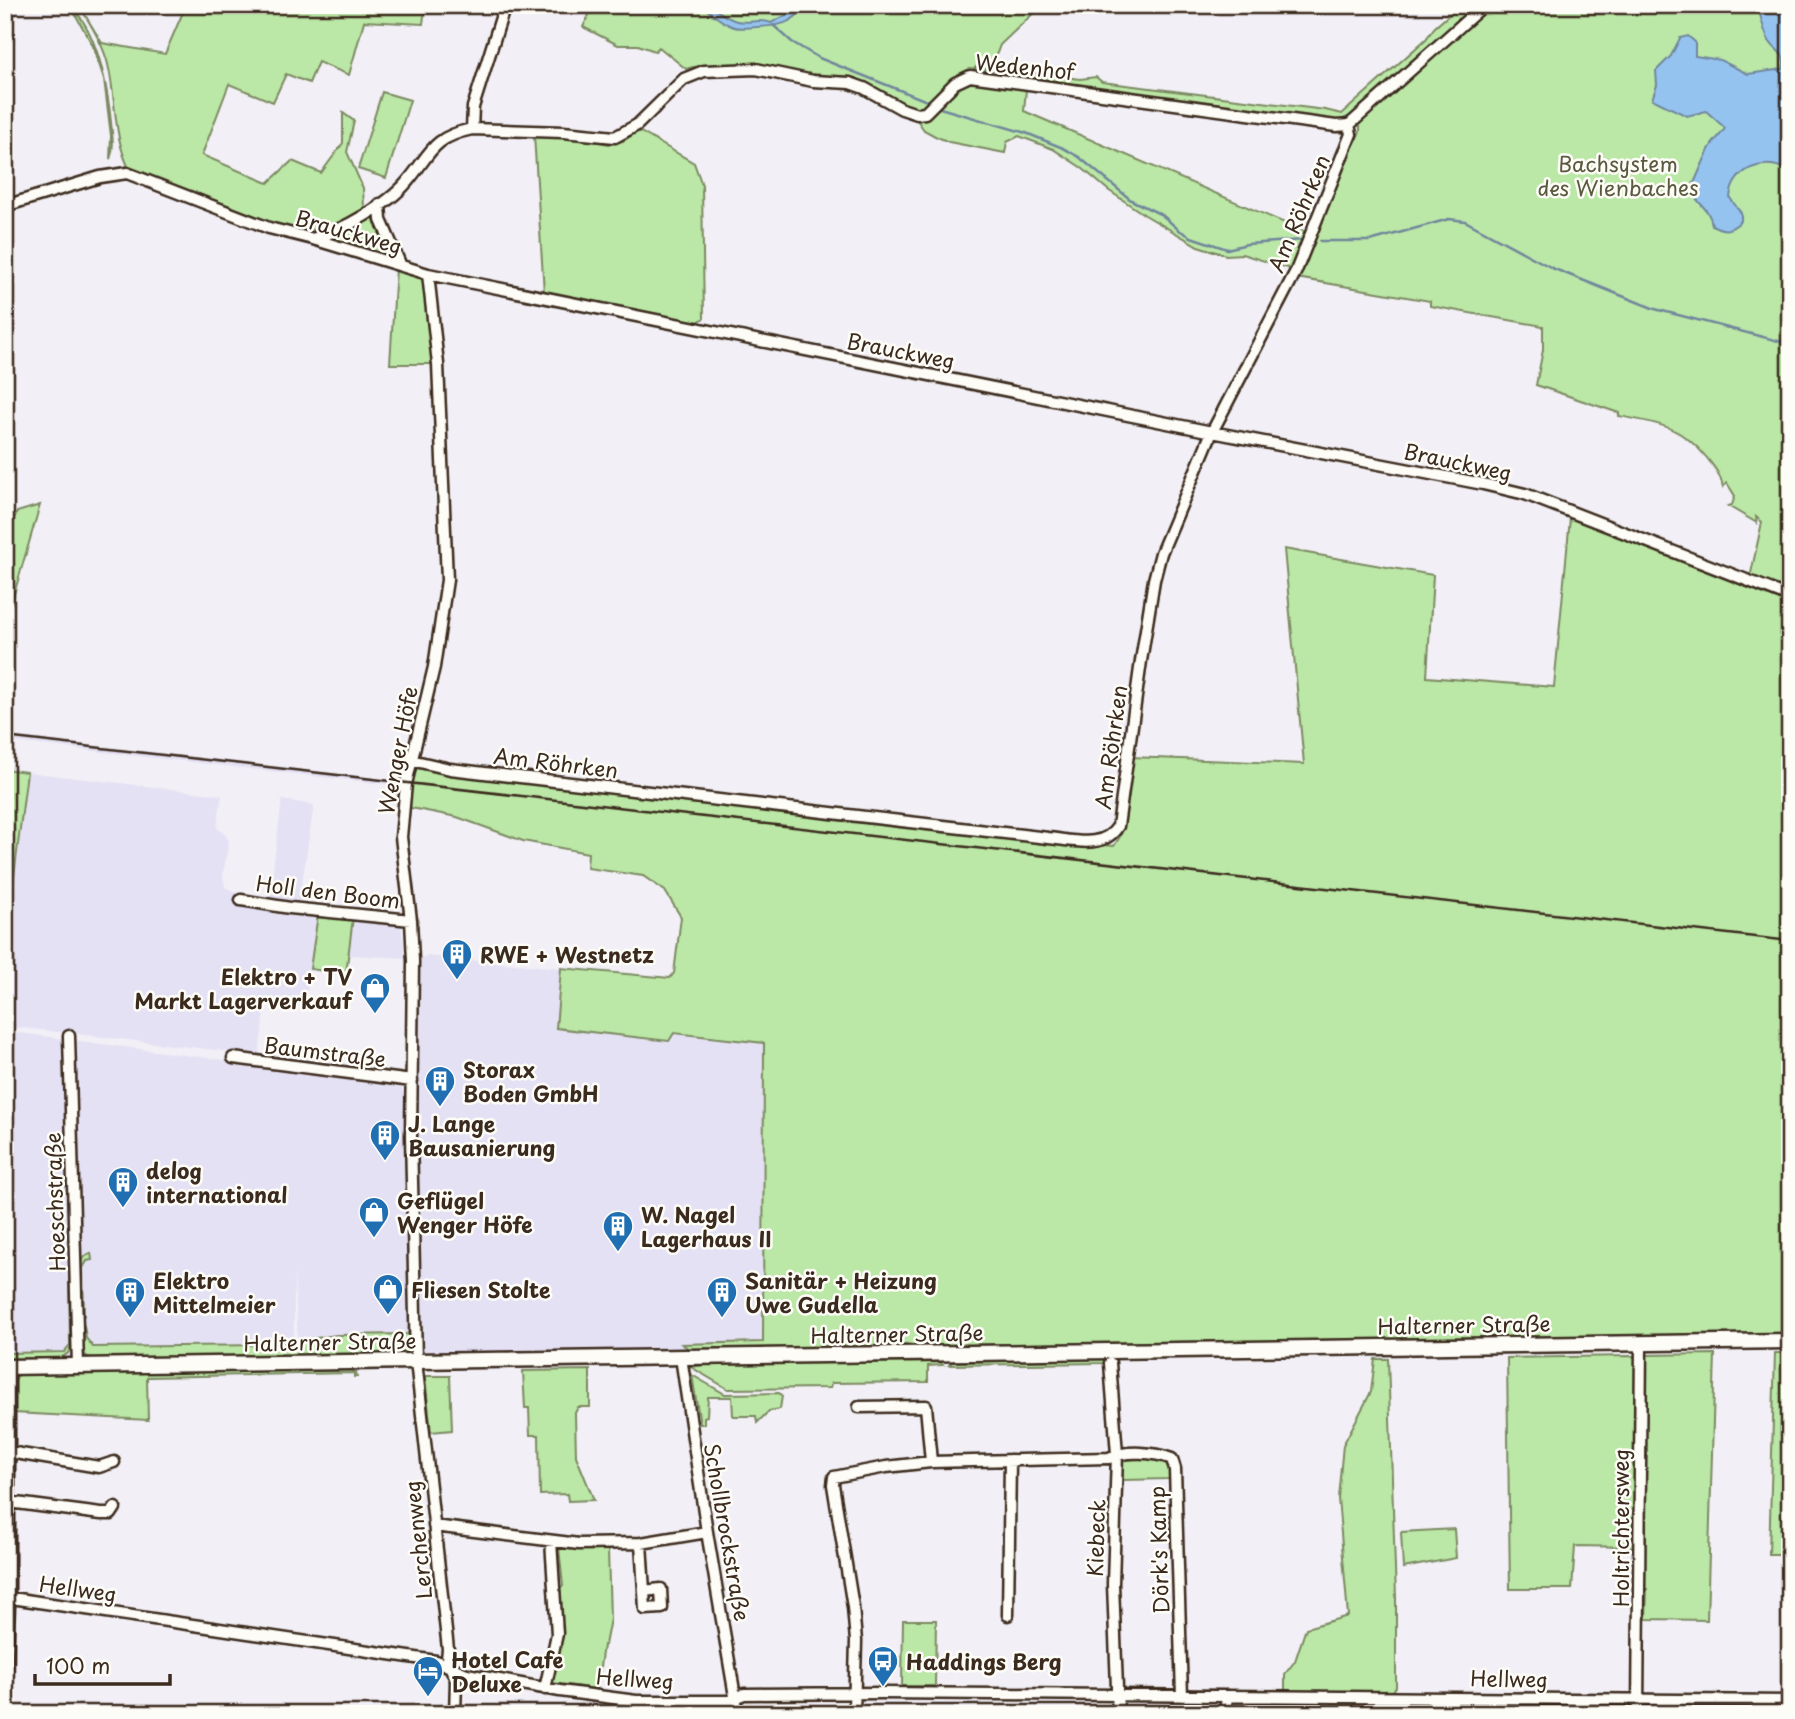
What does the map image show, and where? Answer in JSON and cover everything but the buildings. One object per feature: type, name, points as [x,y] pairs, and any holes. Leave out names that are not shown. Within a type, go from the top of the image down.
[{"type":"main road","name":"Halterner Straße","points":[[7,1367],[1790,1341]]},
{"type":"street","points":[[472,129],[473,107],[505,5]]},
{"type":"street","points":[[1349,125],[1484,5]]},
{"type":"street","name":"Wedenhof","points":[[313,239],[344,229],[380,204],[407,183],[433,146],[451,135],[472,129],[615,137],[637,125],[689,77],[705,71],[756,69],[798,79],[857,85],[917,114],[925,113],[955,83],[970,76],[1336,127],[1349,125]]},
{"type":"street","name":"Am Röhrken","points":[[411,760],[450,769],[652,793],[930,822],[1048,838],[1095,842],[1105,839],[1118,825],[1157,568],[1177,511],[1212,432],[1296,271],[1351,134],[1349,125]]},
{"type":"street","name":"Brauckweg","points":[[5,206],[100,177],[127,173],[269,228],[428,274],[1525,494],[1790,597]]},
{"type":"street","points":[[380,204],[381,220],[401,266]]},
{"type":"street","name":"Wenger Höfe","points":[[416,1361],[413,961],[401,837],[404,794],[434,667],[447,580],[438,364],[428,274]]},
{"type":"street","name":"Holl den Boom","points":[[241,900],[290,908],[411,920]]},
{"type":"street","name":"Hoeschstraße","points":[[69,1036],[78,1366]]},
{"type":"street","name":"Baumstraße","points":[[233,1058],[412,1081]]},
{"type":"street","name":"Holtrichtersweg","points":[[1638,1714],[1641,1343]]},
{"type":"street","name":"Schollbrockstraße","points":[[681,1357],[738,1714]]},
{"type":"street","name":"Lerchenweg","points":[[416,1361],[447,1659],[456,1680],[455,1714]]},
{"type":"street","name":"Kiebeck","points":[[1110,1363],[1116,1454],[1113,1610],[1118,1714]]},
{"type":"street","points":[[5,1702],[9,1502],[7,1367]]},
{"type":"street","points":[[859,1407],[926,1406],[931,1462]]},
{"type":"street","points":[[9,1452],[99,1467],[114,1462]]},
{"type":"street","points":[[854,1714],[856,1641],[834,1477],[886,1466],[931,1462],[1109,1458],[1116,1454]]},
{"type":"street","name":"Dörk's Kamp","points":[[1116,1454],[1161,1454],[1172,1459],[1175,1469],[1182,1696]]},
{"type":"street","points":[[1008,1615],[1010,1460]]},
{"type":"street","points":[[9,1502],[101,1514],[111,1514],[115,1508]]},
{"type":"street","points":[[434,1526],[579,1544],[641,1543],[707,1532]]},
{"type":"street","points":[[545,1689],[557,1634],[551,1541]]},
{"type":"street","points":[[641,1543],[645,1591]]},
{"type":"street","name":"Hellweg","points":[[7,1597],[436,1661],[460,1673],[545,1689],[636,1701],[729,1701],[744,1694],[854,1693],[1790,1701]]},
{"type":"street","points":[[1226,1714],[1227,1696]]},
{"type":"shaded area","points":[[5,735],[402,781],[401,786],[5,741]]},
{"type":"shaded area","points":[[27,772],[222,795],[217,828],[229,841],[223,874],[225,887],[240,894],[239,900],[318,914],[305,1007],[266,1002],[259,1055],[5,1026],[5,949]]},
{"type":"shaded area","points":[[282,800],[314,805],[299,903],[269,899]]},
{"type":"shaded area","points":[[353,917],[401,923],[405,958],[348,955]]},
{"type":"shaded area","points":[[426,956],[561,968],[556,1028],[674,1033],[764,1043],[765,1356],[299,1363],[294,1273],[294,1344],[172,1345],[152,1356],[153,1365],[5,1367],[5,1031],[260,1065],[401,1088],[407,1095],[413,961]]},
{"type":"green space","points":[[70,5],[88,29],[100,59],[107,91],[111,122],[113,145],[110,159],[111,136],[104,79],[93,46]]},
{"type":"green space","points":[[79,5],[102,43],[165,54],[186,5],[438,5],[430,6],[423,24],[364,21],[349,75],[318,62],[309,83],[286,74],[273,102],[229,84],[202,155],[268,183],[292,161],[321,173],[343,143],[343,113],[354,121],[347,152],[363,188],[364,208],[331,227],[305,231],[269,224],[130,170],[118,134],[107,61],[97,36]]},
{"type":"green space","points":[[438,5],[452,5],[452,7],[448,9]]},
{"type":"green space","name":"Bachsystem des Wienbaches","points":[[572,5],[1042,5],[1000,45],[984,72],[1012,75],[1014,70],[1080,79],[1096,77],[1102,82],[1342,114],[1460,5],[1481,5],[1354,118],[1343,123],[980,74],[982,71],[976,67],[973,70],[971,79],[1026,89],[1024,111],[1315,236],[1360,131],[1360,122],[1487,5],[1790,5],[1790,593],[1750,578],[1762,522],[1756,517],[1757,523],[1728,506],[1732,505],[1735,496],[1727,483],[1723,487],[1715,468],[1688,439],[1668,428],[1619,416],[1619,413],[1536,385],[1543,350],[1543,326],[1430,306],[1430,301],[1297,278],[1294,270],[1242,254],[1226,255],[1198,246],[1145,215],[1053,149],[1019,136],[1007,142],[1005,153],[949,142],[924,130],[909,108],[868,83],[839,77],[816,77],[755,64],[686,69],[659,47],[655,51],[638,45],[618,45],[583,27],[589,15]]},
{"type":"green space","points":[[382,92],[410,100],[386,178],[358,169]]},
{"type":"green space","points":[[639,131],[694,163],[702,185],[704,318],[695,324],[544,293],[534,135],[571,137],[609,144],[623,141]]},
{"type":"green space","points":[[376,207],[395,260],[330,241]]},
{"type":"green space","points":[[396,268],[424,278],[434,364],[390,364]]},
{"type":"green space","points":[[40,505],[5,625],[5,523],[13,521],[17,512]]},
{"type":"green space","points":[[1570,518],[1790,604],[1790,1333],[689,1349],[682,1344],[763,1342],[764,1043],[674,1033],[669,1041],[556,1028],[561,968],[670,978],[674,973],[681,917],[665,891],[643,876],[587,868],[588,853],[523,841],[457,817],[406,807],[414,765],[1114,846],[1121,835],[1131,757],[1304,764],[1284,549],[1433,575],[1427,677],[1554,687]]},
{"type":"green space","points":[[5,769],[27,772],[5,949]]},
{"type":"green space","points":[[318,914],[353,917],[346,974],[310,969]]},
{"type":"green space","points":[[91,1253],[92,1260],[87,1261],[83,1268],[84,1315],[80,1313],[78,1271],[84,1257]]},
{"type":"green space","points":[[69,1270],[72,1345],[68,1353],[61,1358],[5,1359],[5,1353],[64,1352],[70,1345]]},
{"type":"green space","points":[[84,1326],[86,1338],[93,1347],[267,1345],[337,1335],[408,1334],[409,1326],[413,1347],[406,1352],[381,1354],[91,1358],[86,1356],[81,1347],[81,1328]]},
{"type":"green space","points":[[1775,1353],[1790,1353],[1790,1554],[1769,1554]]},
{"type":"green space","points":[[1715,1354],[1707,1620],[1646,1619],[1645,1355]]},
{"type":"green space","points":[[1633,1356],[1637,1360],[1636,1547],[1575,1546],[1572,1589],[1510,1589],[1507,1358]]},
{"type":"green space","points":[[1104,1359],[1104,1363],[949,1365],[952,1362]]},
{"type":"green space","points":[[1375,1359],[1388,1359],[1396,1598],[1396,1687],[1392,1692],[1285,1691],[1285,1674],[1295,1661],[1306,1628],[1348,1616],[1338,1498],[1343,1445],[1371,1392]]},
{"type":"green space","points":[[940,1362],[943,1365],[928,1366],[928,1382],[831,1383],[830,1388],[728,1389],[691,1367],[708,1364]]},
{"type":"green space","points":[[351,1370],[356,1373],[357,1377],[354,1377],[354,1373],[147,1377],[148,1420],[14,1413],[14,1384],[17,1376],[22,1374]]},
{"type":"green space","points":[[590,1370],[590,1407],[578,1407],[575,1413],[576,1456],[594,1500],[568,1501],[567,1494],[540,1495],[539,1435],[530,1435],[523,1371]]},
{"type":"green space","points":[[692,1375],[725,1394],[779,1393],[782,1396],[780,1409],[769,1411],[757,1423],[756,1416],[733,1416],[732,1397],[708,1397],[707,1416],[704,1417],[704,1424],[700,1424]]},
{"type":"green space","points":[[425,1376],[450,1376],[452,1430],[431,1432]]},
{"type":"green space","points":[[1156,1457],[1169,1466],[1171,1477],[1168,1479],[1124,1480],[1122,1477],[1122,1463],[1125,1460]]},
{"type":"green space","points":[[1454,1529],[1456,1558],[1403,1568],[1401,1532]]},
{"type":"green space","points":[[559,1548],[608,1550],[610,1619],[603,1645],[597,1689],[552,1683],[562,1637],[558,1636],[559,1587],[563,1586]]},
{"type":"green space","points":[[903,1620],[936,1620],[935,1686],[902,1686]]},
{"type":"green space","points":[[1332,1702],[1393,1702],[1396,1714],[1340,1714]]},
{"type":"green space","points":[[1409,1702],[1629,1704],[1633,1714],[1404,1714],[1404,1706]]},
{"type":"water","points":[[701,5],[711,7],[737,21],[771,23],[795,11],[799,5],[805,5],[796,17],[784,23],[743,28],[725,23]]},
{"type":"water","points":[[1757,5],[1784,5],[1784,16],[1790,29],[1790,173],[1772,165],[1762,165],[1744,172],[1732,188],[1730,198],[1741,213],[1741,221],[1730,229],[1720,229],[1712,225],[1709,214],[1691,190],[1709,149],[1725,128],[1706,111],[1687,116],[1652,99],[1657,85],[1656,71],[1671,56],[1680,38],[1688,36],[1695,42],[1695,56],[1720,60],[1748,74],[1783,69],[1784,59],[1768,39]]},
{"type":"waterway","points":[[1013,77],[1340,121],[1350,116],[1475,5]]},
{"type":"waterway","points":[[773,25],[792,42],[819,58],[932,103]]},
{"type":"waterway","points":[[955,79],[970,71]]},
{"type":"waterway","points":[[940,108],[1026,133],[1063,148],[1079,157],[1131,200],[1162,215],[1191,237],[1227,249],[1247,244],[1303,240]]},
{"type":"waterway","points":[[1320,241],[1370,241],[1449,219],[1465,221],[1552,268],[1655,309],[1790,344]]},
{"type":"railway","points":[[5,737],[1790,941]]},
{"type":"place","name":"RWE + Westnetz","points":[[457,981]]},
{"type":"place","name":"Elektro + TV Markt Lagerverkauf","points":[[375,1015]]},
{"type":"place","name":"Storax Boden GmbH","points":[[440,1108]]},
{"type":"place","name":"J. Lange Bausanierung","points":[[385,1162]]},
{"type":"place","name":"delog international","points":[[123,1209]]},
{"type":"place","name":"Geflügel Wenger Höfe","points":[[374,1239]]},
{"type":"place","name":"W. Nagel Lagerhaus II","points":[[618,1253]]},
{"type":"place","name":"Fliesen Stolte","points":[[388,1316]]},
{"type":"place","name":"Elektro Mittelmeier","points":[[130,1319]]},
{"type":"place","name":"Sanitär + Heizung Uwe Gudella","points":[[722,1319]]},
{"type":"place","name":"Haddings Berg","points":[[883,1688]]},
{"type":"place","name":"Hotel Cafe Deluxe","points":[[428,1698]]}]
